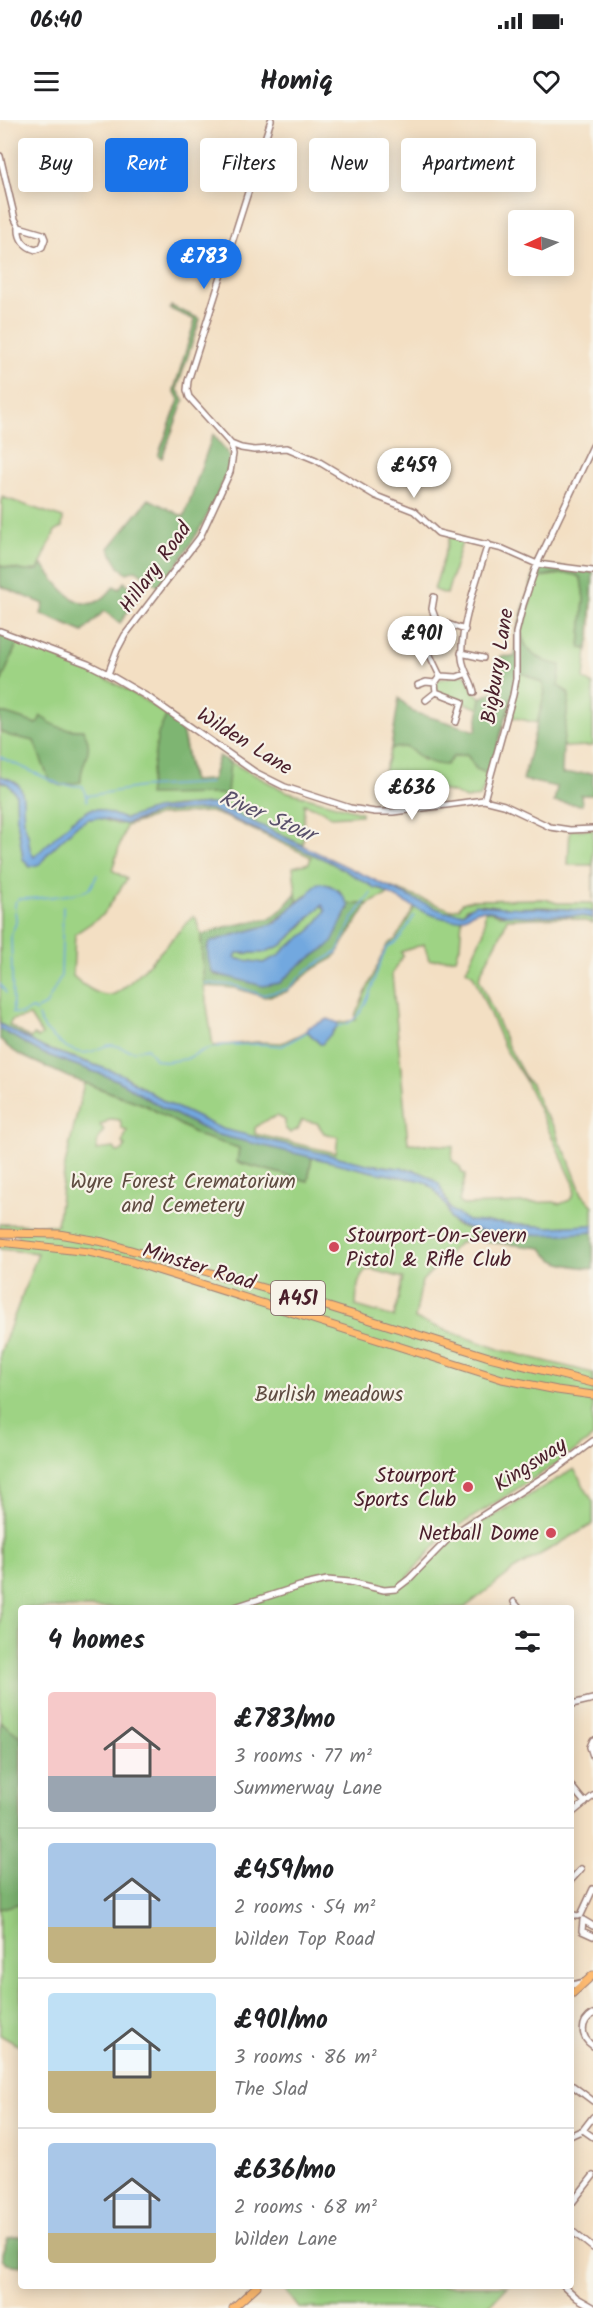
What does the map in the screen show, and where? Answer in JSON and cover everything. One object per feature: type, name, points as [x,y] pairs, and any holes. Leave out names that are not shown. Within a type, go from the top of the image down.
[{"type":"main road","name":"Minster Road","points":[[0,1233],[60,1234],[103,1242],[326,1306],[489,1357],[593,1384]]},
{"type":"main road","name":"Minster Road","points":[[0,1242],[89,1252],[132,1262],[502,1379],[593,1395]]},
{"type":"main road","points":[[574,1992],[593,1975]]},
{"type":"main road","points":[[233,2308],[254,2289]]},
{"type":"street","points":[[271,120],[209,312],[187,390],[189,396],[231,444],[254,450],[287,448],[315,460],[376,496],[414,511],[438,533],[488,544],[537,564],[593,571]]},
{"type":"street","points":[[0,156],[20,237],[24,243],[36,250],[42,247],[45,239],[43,234],[19,227]]},
{"type":"street","name":"Hillary Road","points":[[108,674],[125,635],[200,537],[230,472],[233,454],[231,444]]},
{"type":"street","name":"Bigbury Lane","points":[[484,800],[513,695],[516,679],[517,628],[534,572],[593,446]]},
{"type":"street","points":[[456,722],[469,693],[461,653],[471,601],[488,544]]},
{"type":"street","points":[[530,561],[534,572]]},
{"type":"street","points":[[434,597],[432,609],[435,620],[465,630]]},
{"type":"street","name":"Wilden Lane","points":[[0,631],[88,664],[108,674],[151,699],[255,772],[285,787],[350,808],[375,812],[393,812],[484,800],[504,805],[550,827],[570,830],[593,829]]},
{"type":"street","points":[[426,647],[440,676]]},
{"type":"street","points":[[461,653],[483,658]]},
{"type":"street","points":[[440,676],[457,677],[465,674]]},
{"type":"street","points":[[436,692],[435,683],[440,676]]},
{"type":"street","points":[[418,685],[426,682],[435,683]]},
{"type":"street","points":[[426,700],[436,692],[469,693]]},
{"type":"street","name":"Kingsway","points":[[241,1605],[327,1580],[350,1582],[384,1590],[396,1589],[410,1579],[453,1534],[593,1442]]},
{"type":"street","points":[[574,1704],[593,1699]]},
{"type":"street","points":[[593,1740],[590,1748],[593,1756]]},
{"type":"street","points":[[574,1789],[585,1803]]},
{"type":"street","points":[[574,1811],[593,1796]]},
{"type":"street","points":[[574,1877],[581,1869]]},
{"type":"street","points":[[593,1888],[582,1931],[593,1936]]},
{"type":"street","points":[[574,1984],[584,1982]]},
{"type":"street","points":[[593,2014],[584,2022],[583,2027],[585,2038],[593,2046]]},
{"type":"street","points":[[574,2085],[593,2102]]},
{"type":"street","points":[[574,2134],[583,2130],[593,2116]]},
{"type":"street","points":[[583,2130],[593,2137]]},
{"type":"street","points":[[574,2200],[593,2176]]},
{"type":"street","points":[[574,2233],[593,2248]]},
{"type":"street","points":[[567,2289],[593,2307]]},
{"type":"green space","points":[[171,306],[200,319],[177,389],[184,400],[162,458],[158,456],[179,400],[174,390],[195,320],[170,309]]},
{"type":"green space","points":[[213,434],[229,455],[230,464],[209,514],[191,544],[159,587],[136,570],[127,573],[119,567],[109,548],[149,499],[184,517]]},
{"type":"green space","points":[[2,497],[63,518],[62,527],[55,531],[38,570],[25,571],[0,566]]},
{"type":"green space","points":[[450,536],[463,538],[447,594],[434,590]]},
{"type":"green space","points":[[42,564],[57,584],[75,599],[84,603],[94,603],[104,598],[114,586],[119,589],[124,582],[141,593],[120,623],[104,611],[83,632],[41,614],[44,604],[0,586],[0,566],[25,571],[38,570]]},
{"type":"green space","points":[[537,564],[593,572],[590,638],[587,649],[580,648],[584,599],[581,578],[572,574],[540,577],[535,584],[522,630],[525,644],[534,655],[547,662],[561,665],[558,686],[568,693],[569,697],[562,774],[593,773],[593,795],[581,795],[582,805],[554,802],[557,787],[523,780],[545,692],[542,683],[525,674],[516,673],[515,685],[489,774],[476,769],[467,755],[454,756],[446,765],[440,765],[425,760],[407,747],[391,748],[399,698],[413,712],[476,731],[481,698],[498,689],[495,682],[501,656],[515,657],[516,633]]},
{"type":"green space","points":[[571,573],[581,578],[584,599],[580,648],[587,649],[584,679],[593,685],[593,746],[562,747],[568,692],[558,686],[558,670],[529,650],[523,638],[522,630],[535,584],[540,577]]},
{"type":"green space","points":[[0,634],[18,641],[0,685]]},
{"type":"green space","points":[[18,641],[62,658],[123,687],[181,725],[193,781],[212,780],[219,756],[285,791],[361,812],[361,815],[331,817],[324,811],[304,804],[303,845],[210,804],[155,809],[125,819],[98,809],[91,809],[73,820],[34,858],[24,823],[20,787],[10,779],[0,776],[0,685]]},
{"type":"green space","points":[[516,673],[525,674],[542,683],[545,692],[537,723],[507,716]]},
{"type":"green space","points":[[465,674],[474,692],[481,698],[480,709],[437,693],[436,680]]},
{"type":"green space","points":[[0,712],[37,724],[41,716],[60,727],[83,730],[87,738],[88,751],[82,769],[81,782],[61,786],[49,780],[34,741],[10,736],[0,731]]},
{"type":"green space","points":[[167,714],[181,725],[192,781],[212,780],[219,756],[230,763],[227,794],[148,795],[158,734]]},
{"type":"green space","points":[[407,747],[424,761],[467,755],[476,769],[489,774],[480,797],[465,799],[457,794],[436,790],[410,789],[378,792],[391,748]]},
{"type":"green space","points":[[0,781],[8,784],[16,794],[23,859],[30,867],[44,859],[76,826],[88,819],[98,818],[117,824],[133,823],[159,812],[210,809],[328,861],[389,894],[368,904],[348,904],[339,890],[329,885],[309,893],[297,902],[293,867],[309,863],[311,857],[228,818],[210,812],[161,815],[126,826],[112,870],[127,879],[103,915],[75,934],[73,976],[85,986],[101,994],[111,995],[119,991],[140,973],[193,916],[196,918],[201,935],[204,986],[213,1046],[257,1042],[282,1043],[307,1031],[320,1044],[334,1031],[338,1023],[356,1020],[355,1016],[387,945],[396,939],[415,907],[438,916],[462,919],[460,946],[456,958],[429,960],[424,944],[401,952],[403,956],[392,974],[408,1143],[453,1146],[452,1160],[460,1167],[462,1173],[466,1174],[459,1201],[462,1205],[554,1202],[560,1204],[570,1200],[574,1193],[574,1184],[525,1080],[505,1049],[473,975],[466,970],[484,931],[485,910],[499,915],[566,914],[593,918],[593,923],[568,917],[507,919],[479,978],[508,1046],[526,1079],[532,1084],[542,1110],[555,1128],[582,1194],[593,1206],[593,1225],[551,1227],[468,1221],[450,1209],[444,1194],[433,1179],[426,1175],[414,1170],[367,1164],[222,1129],[165,1102],[125,1076],[44,1048],[0,1024]],"holes":[[[30,1016],[42,1035],[38,1038],[34,1035],[30,1038],[9,1025],[12,1020]],[[277,1116],[285,1120],[285,1128],[290,1133],[298,1129],[302,1120],[317,1123],[324,1133],[338,1137],[336,1153],[255,1134],[257,1126]]]},
{"type":"green space","points":[[593,829],[593,865],[568,865],[570,830]]},
{"type":"green space","points":[[382,884],[451,910],[471,900],[545,899],[557,903],[593,903],[593,912],[545,907],[501,908],[480,904],[467,908],[463,913],[444,912]]},
{"type":"green space","points":[[296,893],[297,902],[271,925],[210,942],[207,947],[211,970],[215,975],[242,979],[258,985],[280,983],[298,966],[327,947],[349,909],[348,904],[368,904],[334,958],[312,970],[286,992],[265,997],[235,988],[204,986],[201,935],[225,927],[271,918]]},
{"type":"green space","points":[[321,906],[324,906],[326,911],[310,931],[278,956],[263,963],[235,957],[237,953],[265,951],[285,942]]},
{"type":"green space","points":[[0,1029],[42,1053],[117,1080],[163,1108],[214,1134],[312,1157],[308,1181],[237,1162],[239,1148],[200,1136],[145,1105],[66,1076],[20,1055],[0,1039]]},
{"type":"green space","points":[[84,1083],[145,1105],[200,1136],[239,1148],[237,1162],[308,1181],[312,1157],[423,1181],[434,1189],[447,1207],[450,1219],[456,1225],[470,1230],[472,1237],[458,1244],[422,1281],[415,1319],[501,1350],[593,1373],[593,1437],[564,1459],[446,1534],[408,1576],[412,1581],[443,1546],[475,1521],[477,1523],[485,1518],[487,1520],[574,1469],[593,1502],[593,1524],[515,1569],[468,1605],[18,1605],[18,2045],[0,2035],[0,1354],[38,1253],[0,1249],[0,1242],[20,1243],[17,1233],[0,1233],[0,1224],[57,1225],[65,1165]],"holes":[[[111,1119],[120,1120],[122,1129],[127,1131],[122,1143],[125,1146],[123,1151],[117,1152],[114,1148],[96,1150],[98,1139],[104,1130],[100,1125]],[[367,1270],[403,1278],[394,1317],[356,1306],[359,1282]]]},
{"type":"green space","points":[[470,1230],[529,1234],[593,1232],[593,1269],[558,1262],[542,1248],[488,1242],[472,1237]]},
{"type":"green space","points":[[0,1721],[18,1735],[18,1904],[0,1909]]},
{"type":"green space","points":[[18,2236],[18,2266],[6,2264],[2,2259],[8,2238]]},
{"type":"green space","points":[[284,2289],[505,2289],[487,2308],[299,2308]]},
{"type":"water","points":[[0,776],[10,779],[20,787],[24,823],[34,857],[73,820],[91,809],[98,809],[125,819],[155,809],[210,804],[218,805],[445,912],[463,913],[475,904],[578,910],[593,912],[593,918],[572,915],[510,915],[479,910],[457,920],[443,918],[415,908],[378,888],[374,889],[328,861],[210,809],[159,812],[125,824],[98,818],[88,819],[76,826],[40,864],[30,867],[23,859],[16,794],[8,784],[0,781]]},
{"type":"water","points":[[318,883],[329,885],[337,890],[349,906],[332,942],[327,947],[298,966],[280,983],[263,986],[213,973],[208,953],[210,942],[276,923]],"holes":[[[322,905],[326,911],[310,931],[278,956],[263,963],[235,957],[237,953],[263,953],[282,945]]]},
{"type":"water","points":[[328,1019],[338,1023],[337,1027],[320,1044],[307,1031],[309,1027]]},
{"type":"water","points":[[0,1024],[44,1048],[121,1074],[165,1102],[222,1129],[367,1164],[414,1170],[426,1175],[439,1184],[450,1209],[468,1221],[551,1227],[593,1225],[593,1232],[496,1233],[461,1225],[450,1219],[447,1207],[434,1189],[423,1181],[373,1172],[214,1134],[163,1108],[117,1080],[42,1053],[0,1029]]},
{"type":"waterway","points":[[0,757],[61,785],[83,786],[87,801]]},
{"type":"waterway","points":[[86,796],[142,787],[211,783]]},
{"type":"waterway","points":[[18,899],[56,897],[85,891],[91,887],[97,875]]},
{"type":"waterway","points":[[205,983],[233,985],[262,995],[288,989],[307,970],[337,952],[352,920],[371,893]]},
{"type":"waterway","points":[[16,901],[16,923],[11,933],[13,1013],[21,1014],[33,1009],[36,1012]]},
{"type":"waterway","points":[[37,1009],[46,1005],[61,976],[63,907]]},
{"type":"waterway","points":[[336,1026],[348,1023],[357,1017],[364,1007],[387,948],[398,940],[414,916]]},
{"type":"waterway","points":[[0,984],[6,993]]},
{"type":"waterway","points":[[38,1016],[52,1036],[75,1051],[90,1052],[109,1045],[135,1051]]},
{"type":"waterway","points":[[138,1050],[147,1048],[155,1059],[164,1062],[186,1059],[204,1050],[223,1045],[282,1046],[307,1032]]},
{"type":"place","name":"Stourport-On-Severn Pistol & Rifle Club","points":[[334,1247]]},
{"type":"place","name":"Stourport Sports Club","points":[[468,1487]]},
{"type":"place","name":"Netball Dome","points":[[551,1533]]},
{"type":"water label","name":"River Stour","points":[[268,815]]},
{"type":"park label","name":"Wyre Forest Crematorium and Cemetery","points":[[183,1193]]},
{"type":"park label","name":"Burlish meadows","points":[[329,1394]]}]
